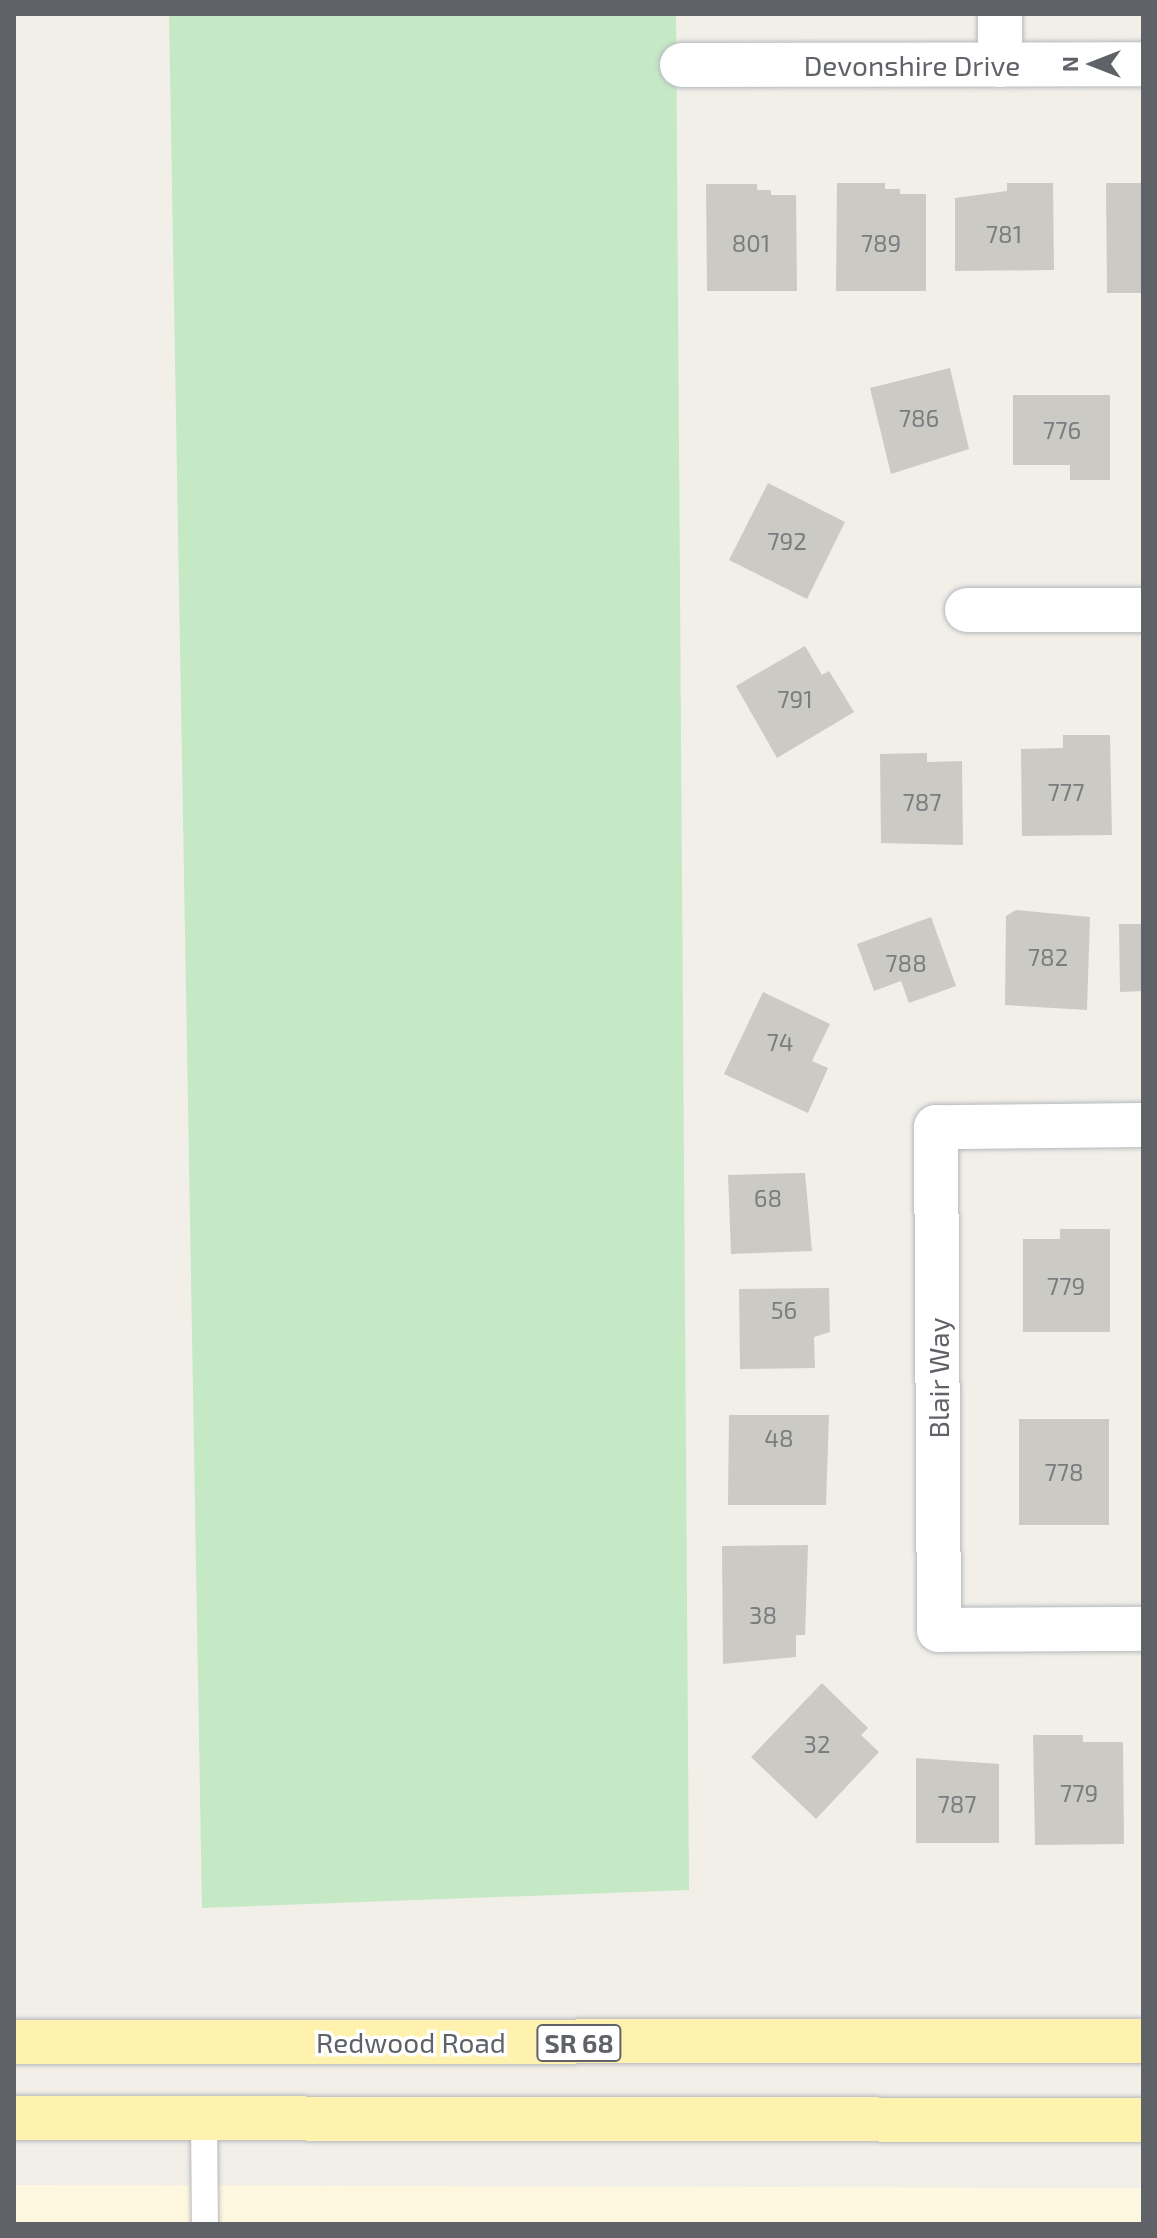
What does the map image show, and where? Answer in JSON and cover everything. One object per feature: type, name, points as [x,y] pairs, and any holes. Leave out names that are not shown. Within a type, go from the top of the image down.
[{"type":"main road","name":"Redwood Road","points":[[14,2042],[1143,2041]]},
{"type":"main road","points":[[14,2118],[1143,2120]]},
{"type":"street","points":[[1000,14],[1000,65]]},
{"type":"street","name":"Devonshire Drive","points":[[682,65],[1143,64]]},
{"type":"street","points":[[967,610],[1143,610]]},
{"type":"street","name":"Blair Way","points":[[1143,1125],[936,1127],[939,1630],[1143,1629]]},
{"type":"lane","points":[[204,2118],[205,2224]]},
{"type":"shaded area","points":[[14,2185],[1143,2188],[1143,2224],[14,2224]]},
{"type":"green space","points":[[169,14],[676,14],[689,1890],[202,1908]]},
{"type":"building","points":[[837,183],[885,183],[885,189],[900,189],[900,194],[926,194],[926,291],[836,291]]},
{"type":"building","points":[[1007,183],[1053,183],[1054,270],[955,271],[955,198],[1007,191]]},
{"type":"building","points":[[1106,183],[1143,183],[1143,293],[1107,293]]},
{"type":"building","points":[[706,184],[757,184],[757,190],[771,190],[771,195],[796,195],[797,291],[707,291]]},
{"type":"building","points":[[950,368],[969,449],[891,474],[870,388]]},
{"type":"building","points":[[1013,395],[1110,395],[1110,480],[1070,480],[1070,465],[1013,465]]},
{"type":"building","points":[[768,483],[845,522],[807,599],[729,560]]},
{"type":"building","points":[[805,646],[822,675],[829,671],[854,712],[777,758],[736,686]]},
{"type":"building","points":[[1063,735],[1110,735],[1112,835],[1022,836],[1021,749],[1063,748]]},
{"type":"building","points":[[927,753],[927,762],[962,761],[963,845],[881,843],[880,754]]},
{"type":"building","points":[[1016,910],[1090,917],[1087,1010],[1005,1005],[1006,916]]},
{"type":"building","points":[[931,917],[956,986],[909,1003],[901,981],[874,991],[857,944]]},
{"type":"building","points":[[1119,924],[1143,924],[1143,991],[1120,992]]},
{"type":"building","points":[[763,992],[830,1024],[812,1061],[828,1068],[808,1113],[724,1074]]},
{"type":"building","points":[[805,1173],[812,1251],[731,1254],[728,1175]]},
{"type":"building","points":[[1060,1229],[1110,1229],[1110,1332],[1023,1332],[1023,1239],[1060,1239]]},
{"type":"building","points":[[829,1288],[830,1332],[814,1337],[815,1368],[740,1369],[739,1289]]},
{"type":"building","points":[[729,1415],[829,1415],[826,1505],[728,1505]]},
{"type":"building","points":[[1019,1419],[1109,1419],[1109,1525],[1019,1525]]},
{"type":"building","points":[[808,1545],[805,1635],[796,1635],[796,1657],[723,1664],[722,1546]]},
{"type":"building","points":[[822,1683],[868,1728],[861,1735],[879,1752],[816,1819],[751,1757]]},
{"type":"building","points":[[1033,1735],[1083,1735],[1083,1742],[1123,1742],[1124,1844],[1035,1845]]},
{"type":"building","points":[[916,1758],[999,1764],[999,1843],[916,1843]]}]
